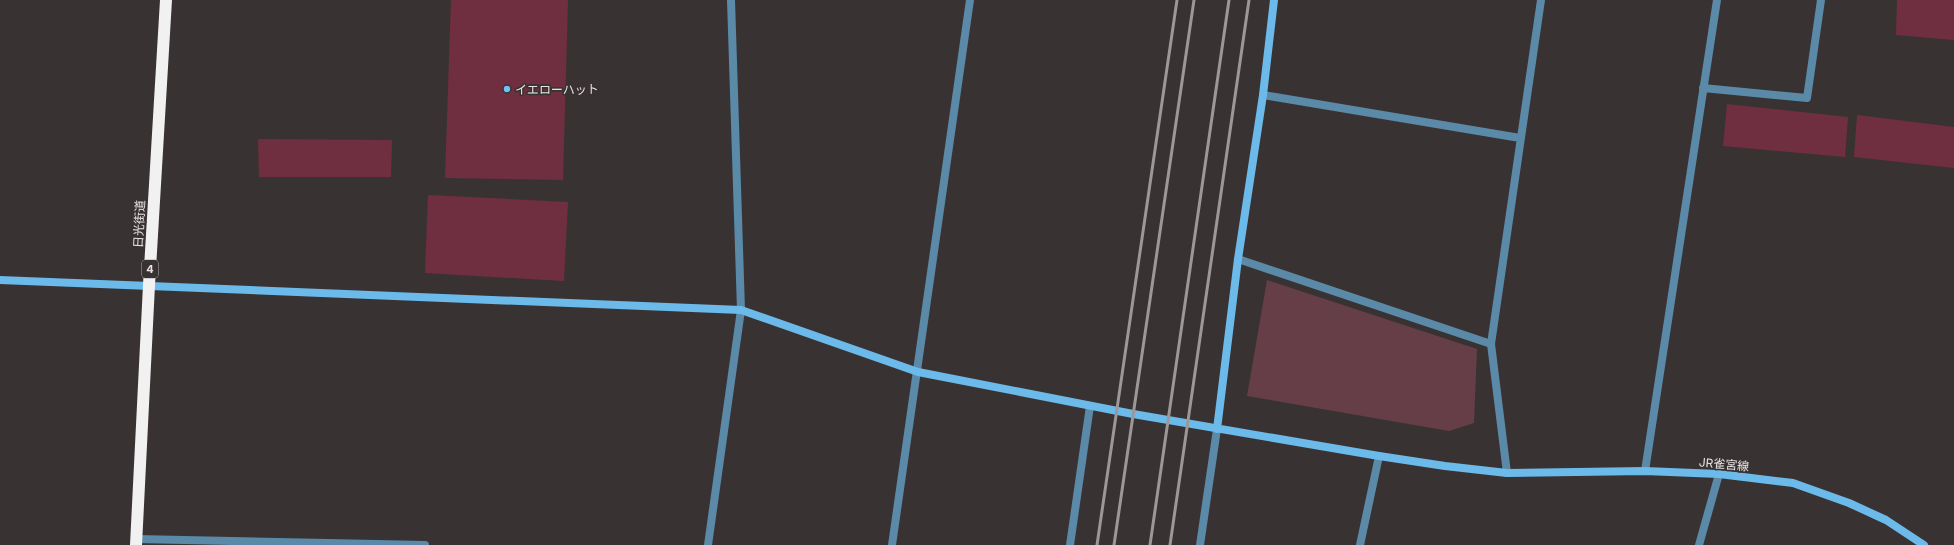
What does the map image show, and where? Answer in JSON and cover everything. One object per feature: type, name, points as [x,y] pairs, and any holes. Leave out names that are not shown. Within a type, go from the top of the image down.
[{"type":"highway","name":"日光街道","points":[[136,542],[149,285],[166,0]]},
{"type":"street","points":[[708,545],[741,310],[732,0]]},
{"type":"street","points":[[892,545],[918,372],[970,0]]},
{"type":"street","points":[[1200,545],[1217,429],[1238,259],[1263,95],[1274,0]]},
{"type":"street","points":[[1507,473],[1491,344],[1541,0]]},
{"type":"street","points":[[1645,471],[1716,0]]},
{"type":"street","points":[[1703,88],[1806,98],[1821,0]]},
{"type":"street","points":[[1263,95],[1520,138]]},
{"type":"street","points":[[1238,259],[1491,344]]},
{"type":"street","name":"JR雀宮線","points":[[0,280],[741,310],[918,372],[1090,406],[1379,456],[1445,466],[1507,473],[1645,471],[1719,474],[1793,482],[1849,503],[1886,520],[1924,545]]},
{"type":"street","points":[[1070,545],[1090,406]]},
{"type":"street","points":[[1360,545],[1379,456]]},
{"type":"street","points":[[1700,545],[1719,474]]},
{"type":"street","points":[[136,542],[425,545]]},
{"type":"shaded area","points":[[1267,280],[1477,349],[1474,423],[1449,431],[1247,396]]},
{"type":"building","name":"イエローハット","points":[[451,0],[568,0],[563,180],[445,178]]},
{"type":"building","points":[[1897,0],[1954,0],[1954,40],[1896,35]]},
{"type":"building","points":[[1727,104],[1848,117],[1845,157],[1723,146]]},
{"type":"building","points":[[1857,115],[1954,127],[1954,168],[1854,157]]},
{"type":"building","points":[[258,139],[392,140],[391,177],[259,177]]},
{"type":"building","points":[[428,195],[568,202],[564,281],[425,273]]},
{"type":"railway","points":[[1097,545],[1177,0]]},
{"type":"railway","points":[[1114,545],[1194,0]]},
{"type":"railway","points":[[1150,545],[1229,0]]},
{"type":"railway","points":[[1170,545],[1249,0]]},
{"type":"place","name":"イエローハット","points":[[507,89]]}]
